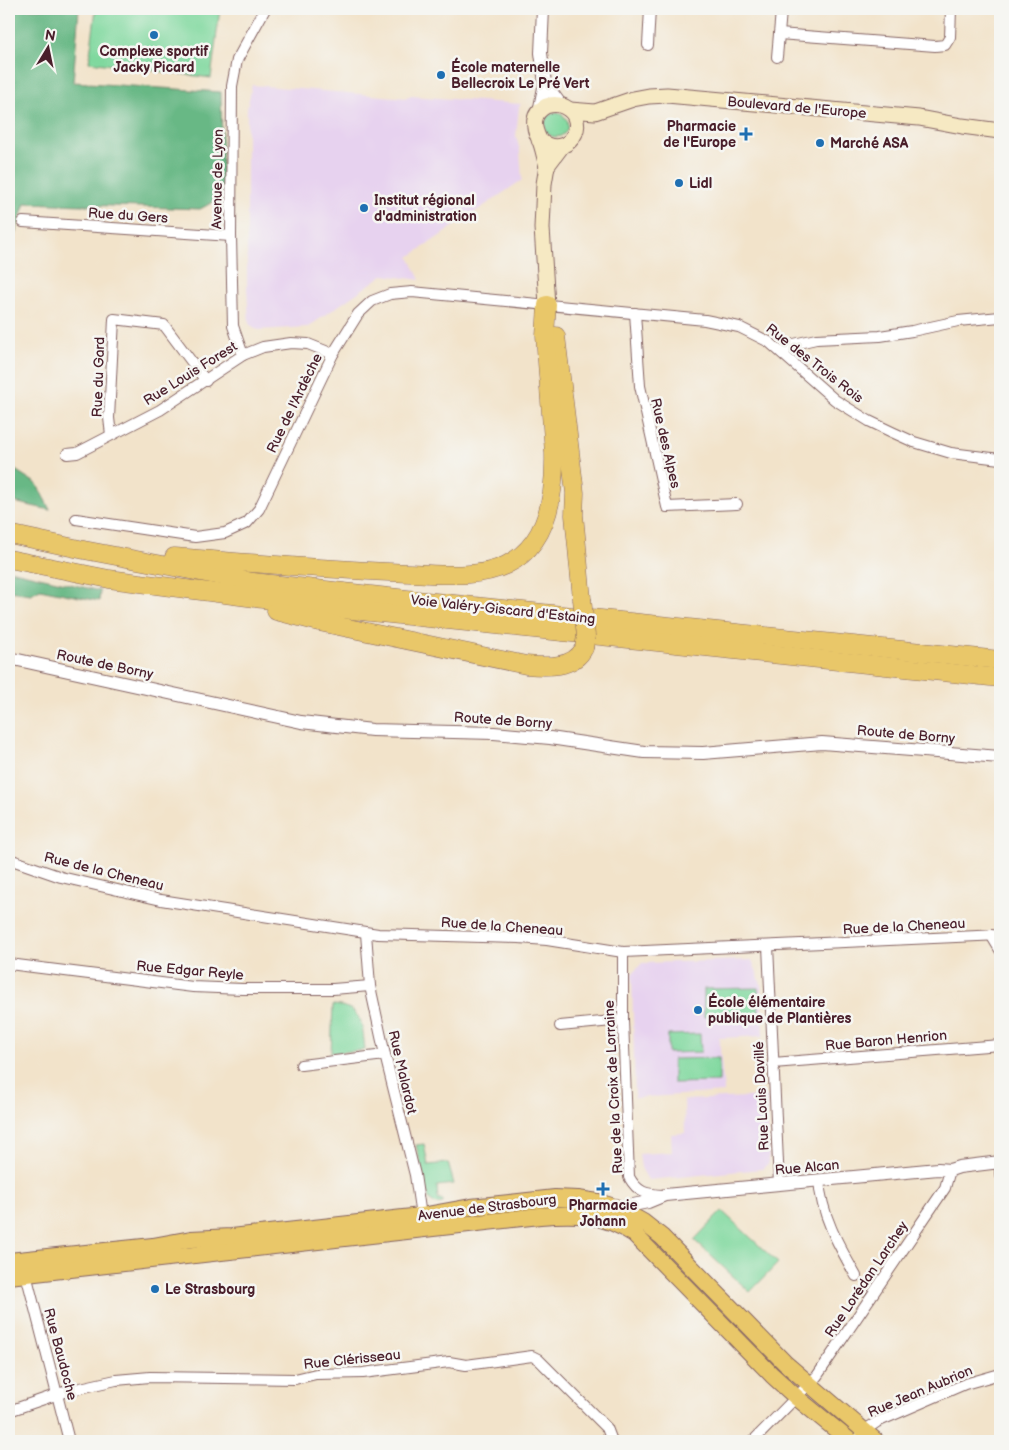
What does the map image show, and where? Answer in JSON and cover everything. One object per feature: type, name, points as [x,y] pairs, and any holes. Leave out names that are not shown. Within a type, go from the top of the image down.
[{"type":"highway","points":[[84,550],[383,572],[472,574],[507,565],[523,554],[538,536],[547,517],[552,497],[554,453],[545,336],[548,305]]},
{"type":"highway","points":[[205,593],[319,622],[526,665],[545,667],[574,660],[581,654],[584,648],[586,636],[574,515],[575,493],[557,345],[548,305]]},
{"type":"highway","name":"Voie Valéry-Giscard d'Estaing","points":[[9,534],[253,582],[1000,660]]},
{"type":"highway","name":"Voie Valéry-Giscard d'Estaing","points":[[9,559],[109,579],[342,610],[1000,678]]},
{"type":"main road","name":"Boulevard de l'Europe","points":[[547,166],[562,146],[574,137],[576,130],[595,112],[633,99],[649,96],[667,95],[919,118],[1000,131]]},
{"type":"main road","name":"Boulevard de l'Europe","points":[[539,112],[549,105],[595,112]]},
{"type":"main road","points":[[565,107],[577,122],[576,130]]},
{"type":"main road","points":[[539,112],[534,129],[540,140],[547,166],[542,228],[548,305]]},
{"type":"main road","points":[[540,140],[550,146],[562,146]]},
{"type":"main road","name":"Avenue de Strasbourg","points":[[9,1261],[153,1246],[197,1238],[232,1237],[421,1216],[471,1207],[555,1198],[598,1202],[618,1208],[644,1222],[662,1237],[785,1363],[865,1438]]},
{"type":"main road","name":"Avenue de Strasbourg","points":[[9,1276],[540,1216],[590,1215],[609,1220],[634,1234],[772,1375],[850,1441]]},
{"type":"street","name":"Avenue de Lyon","points":[[243,355],[233,326],[231,236],[232,86],[237,60],[265,9]]},
{"type":"street","points":[[539,112],[545,82],[541,53],[543,9]]},
{"type":"street","points":[[648,45],[650,9]]},
{"type":"street","points":[[779,34],[935,46],[946,45],[950,37],[951,9]]},
{"type":"street","points":[[777,58],[781,11]]},
{"type":"street","points":[[545,82],[565,107]]},
{"type":"street","name":"Rue du Gers","points":[[24,222],[231,236]]},
{"type":"street","name":"Rue de l'Ardèche","points":[[76,519],[195,537],[224,533],[247,523],[259,509],[333,354],[358,314],[372,301],[390,294],[412,292],[548,305]]},
{"type":"street","name":"Rue des Trois Rois","points":[[548,305],[705,320],[739,327],[768,342],[835,400],[869,421],[914,442],[952,453],[1000,459]]},
{"type":"street","name":"Rue des Alpes","points":[[635,314],[640,386],[667,507],[738,504]]},
{"type":"street","points":[[782,354],[794,344],[816,339],[880,336],[912,332],[958,321],[1000,316]]},
{"type":"street","name":"Rue du Gard","points":[[111,435],[109,418],[114,320],[164,325],[206,381]]},
{"type":"street","name":"Rue Louis Forest","points":[[67,454],[77,453],[160,410],[243,355],[264,347],[291,343],[308,344],[333,354]]},
{"type":"street","name":"Route de Borny","points":[[9,658],[291,720],[333,727],[372,730],[494,733],[550,738],[644,752],[703,753],[822,743],[1000,757]]},
{"type":"street","name":"Rue de la Cheneau","points":[[9,859],[61,877],[160,900],[366,933],[519,938],[546,940],[623,952],[996,935]]},
{"type":"street","name":"Rue Malardot","points":[[366,933],[370,986],[415,1175],[421,1216]]},
{"type":"street","points":[[996,935],[1000,950]]},
{"type":"street","name":"Rue Louis Davillé","points":[[768,946],[779,1184]]},
{"type":"street","name":"Rue de la Croix de Lorraine","points":[[623,952],[623,1020],[629,1177],[634,1186],[646,1194],[665,1196]]},
{"type":"street","name":"Rue Edgar Reyle","points":[[9,964],[193,987],[324,989],[370,986]]},
{"type":"street","points":[[560,1026],[623,1020]]},
{"type":"street","name":"Rue Baron Henrion","points":[[774,1063],[1000,1045]]},
{"type":"street","points":[[301,1065],[385,1055]]},
{"type":"street","points":[[1000,1162],[1000,1174]]},
{"type":"street","name":"Rue Alcan","points":[[618,1208],[648,1202],[665,1196],[938,1169],[950,1170],[959,1167],[1000,1162]]},
{"type":"street","name":"Rue Lorédan Larchey","points":[[753,1441],[817,1376],[945,1188],[950,1170]]},
{"type":"street","points":[[819,1180],[823,1205],[836,1241],[856,1276]]},
{"type":"street","name":"Rue Baudoche","points":[[26,1274],[69,1441]]},
{"type":"street","name":"Rue Clérisseau","points":[[9,1411],[56,1394],[93,1384],[150,1377],[295,1379],[316,1374],[363,1373],[449,1362],[466,1365],[532,1356],[538,1358],[607,1428],[612,1441]]},
{"type":"street","name":"Rue Jean Aubrion","points":[[865,1438],[877,1422],[965,1384],[1000,1374]]},
{"type":"shaded area","name":"Institut régional d'administration","points":[[252,85],[407,98],[411,96],[521,104],[519,107],[516,136],[520,151],[522,180],[409,257],[420,280],[383,275],[308,327],[258,330],[249,324],[247,288],[247,109]]},
{"type":"shaded area","name":"École élémentaire publique de Plantières","points":[[752,960],[761,984],[763,1036],[719,1038],[724,1092],[635,1098],[632,974],[642,963]]},
{"type":"shaded area","points":[[767,1096],[769,1163],[762,1169],[648,1180],[641,1168],[639,1154],[672,1152],[671,1134],[685,1133],[684,1100]]},
{"type":"green space","points":[[9,9],[79,9],[73,82],[221,92],[223,197],[200,209],[25,203],[9,253]]},
{"type":"green space","name":"Complexe sportif Jacky Picard","points":[[96,9],[220,9],[211,78],[89,62]]},
{"type":"green space","points":[[556,113],[565,116],[568,125],[565,134],[556,137],[547,134],[544,125],[547,116]]},
{"type":"green space","points":[[9,466],[37,484],[50,510],[9,501]]},
{"type":"green space","points":[[9,570],[100,591],[99,601],[40,589],[31,594],[9,591]]},
{"type":"green space","points":[[758,988],[759,1015],[704,1017],[704,989]]},
{"type":"green space","points":[[333,1005],[343,1006],[356,1013],[363,1032],[365,1050],[331,1053]]},
{"type":"green space","points":[[700,1034],[701,1052],[668,1053],[668,1035]]},
{"type":"green space","points":[[719,1058],[719,1082],[673,1083],[673,1059]]},
{"type":"green space","points":[[424,1144],[428,1165],[448,1163],[454,1184],[437,1186],[438,1200],[443,1200],[443,1203],[436,1204],[429,1199],[416,1145]]},
{"type":"green space","points":[[722,1211],[778,1263],[750,1292],[694,1240]]},
{"type":"place","name":"Complexe sportif Jacky Picard","points":[[154,35]]},
{"type":"place","name":"École maternelle Bellecroix Le Pré Vert","points":[[441,75]]},
{"type":"place","name":"Pharmacie de l'Europe","points":[[746,134]]},
{"type":"place","name":"Marché ASA","points":[[820,143]]},
{"type":"place","name":"Lidl","points":[[679,183]]},
{"type":"place","name":"Institut régional d'administration","points":[[364,208]]},
{"type":"place","name":"École élémentaire publique de Plantières","points":[[698,1010]]},
{"type":"place","name":"Pharmacie Johann","points":[[603,1189]]},
{"type":"place","name":"Le Strasbourg","points":[[155,1289]]}]
